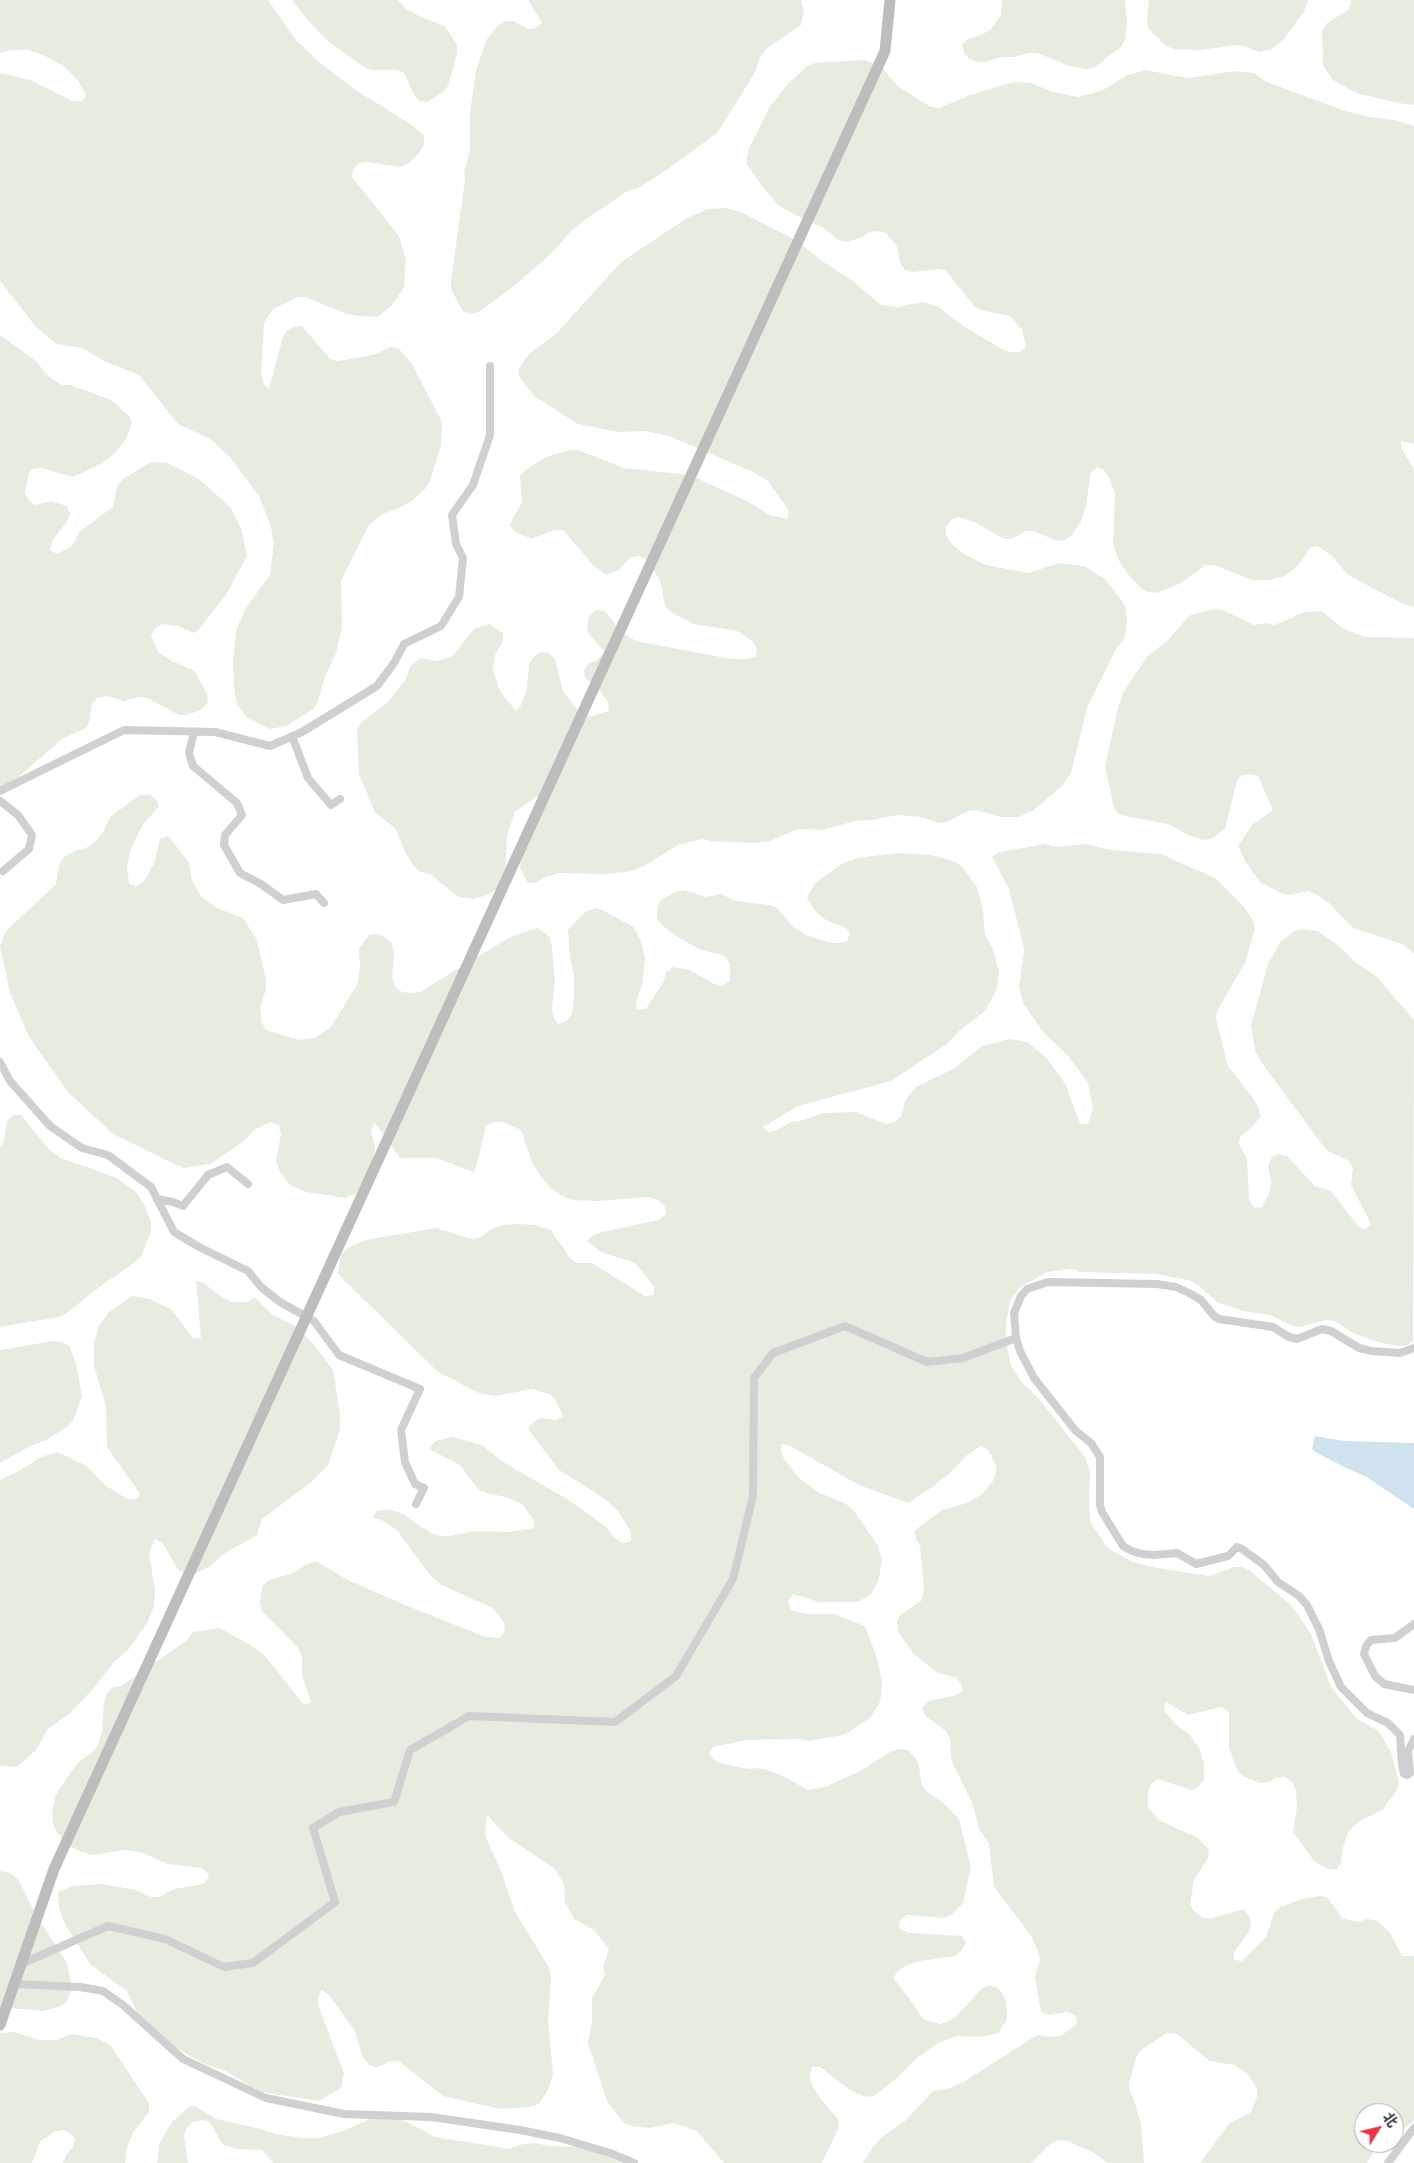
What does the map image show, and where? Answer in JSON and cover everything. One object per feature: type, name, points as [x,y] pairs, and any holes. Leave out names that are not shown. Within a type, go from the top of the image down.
[{"type":"street","points":[[0,2024],[54,1869],[886,51],[890,0]]},
{"type":"street","points":[[0,791],[124,730],[215,732],[270,746],[342,709],[377,686],[394,663],[404,644],[440,626],[459,597],[463,558],[456,544],[452,515],[473,485],[490,435],[490,366]]},
{"type":"street","points":[[194,732],[189,753],[194,766],[236,804],[242,815],[225,835],[224,845],[240,873],[261,884],[283,900],[316,894],[324,903]]},
{"type":"street","points":[[292,736],[308,778],[331,805],[340,798]]},
{"type":"street","points":[[0,800],[18,815],[32,835],[29,849],[3,871]]},
{"type":"street","points":[[0,1062],[10,1081],[50,1126],[82,1148],[108,1155],[151,1187],[174,1232],[199,1247],[248,1271],[261,1287],[280,1302],[314,1322],[339,1355],[420,1388],[401,1430],[405,1462],[415,1484],[424,1488],[416,1504]]},
{"type":"street","points":[[157,1199],[183,1206],[208,1175],[227,1167],[248,1184]]},
{"type":"street","points":[[1414,1348],[1400,1353],[1371,1351],[1359,1348],[1331,1331],[1322,1329],[1297,1338],[1289,1337],[1273,1327],[1219,1319],[1214,1316],[1201,1300],[1176,1288],[1157,1284],[1048,1282],[1027,1289],[1021,1296],[1014,1313],[1016,1338],[1020,1351],[1034,1378],[1075,1430],[1091,1443],[1100,1457],[1102,1467],[1100,1505],[1108,1524],[1123,1546],[1142,1554],[1177,1553],[1196,1564],[1228,1556],[1238,1547],[1242,1549],[1264,1565],[1278,1582],[1299,1596],[1307,1605],[1319,1629],[1329,1661],[1341,1687],[1367,1713],[1388,1723],[1400,1735],[1402,1765],[1404,1774],[1407,1775],[1410,1773],[1408,1751],[1414,1739]]},
{"type":"street","points":[[21,1964],[108,1926],[165,1939],[224,1966],[253,1963],[335,1902],[313,1828],[339,1812],[394,1802],[410,1750],[469,1716],[615,1722],[676,1676],[733,1579],[753,1496],[754,1378],[773,1353],[845,1326],[927,1362],[963,1358],[1016,1338]]},
{"type":"street","points":[[1414,1624],[1395,1638],[1371,1640],[1366,1646],[1364,1654],[1376,1676],[1384,1684],[1414,1690]]},
{"type":"street","points":[[14,1984],[80,1987],[103,1991],[123,2005],[183,2059],[266,2098],[344,2114],[431,2117],[520,2130],[560,2138],[610,2153],[634,2163]]},
{"type":"street","points":[[1388,2163],[1414,2128]]},
{"type":"shaded area","points":[[0,0],[268,0],[295,39],[318,61],[354,89],[412,125],[424,136],[424,144],[420,152],[408,164],[400,167],[367,162],[359,163],[353,169],[352,177],[399,236],[406,260],[404,288],[391,306],[378,317],[359,316],[344,313],[305,297],[298,297],[273,309],[264,323],[261,375],[264,384],[269,389],[283,337],[287,330],[302,326],[330,359],[338,361],[373,355],[391,347],[399,349],[412,364],[441,420],[442,428],[441,445],[426,488],[412,501],[382,514],[369,525],[341,581],[342,628],[336,653],[325,677],[318,701],[314,709],[286,726],[270,729],[247,718],[237,704],[234,687],[233,663],[236,630],[246,608],[270,575],[274,543],[271,527],[259,496],[230,457],[210,439],[178,424],[139,375],[104,361],[82,348],[56,344],[36,327],[0,281],[0,73],[31,80],[73,101],[82,101],[86,95],[77,79],[62,65],[45,56],[28,50],[10,50],[0,53]]},
{"type":"shaded area","points":[[292,0],[398,0],[406,9],[445,26],[457,45],[457,54],[448,86],[442,93],[427,102],[419,101],[414,95],[404,73],[397,70],[372,70],[364,67],[329,42]]},
{"type":"shaded area","points":[[528,0],[801,0],[804,11],[801,25],[766,49],[761,56],[754,74],[718,132],[668,169],[637,189],[629,190],[586,219],[571,231],[554,251],[514,286],[479,312],[471,314],[463,311],[451,289],[451,281],[465,180],[464,172],[470,151],[470,113],[476,70],[487,39],[499,25],[506,21],[514,21],[528,29],[536,28],[542,23]]},
{"type":"shaded area","points":[[1002,0],[1125,0],[1127,23],[1125,40],[1121,47],[1095,67],[1087,69],[1069,66],[1037,53],[1001,57],[985,62],[970,59],[964,53],[962,45],[968,39],[991,29],[1001,15]]},
{"type":"shaded area","points":[[1149,0],[1308,0],[1304,12],[1284,39],[1272,49],[1259,52],[1235,45],[1200,50],[1174,49],[1166,46],[1148,28]]},
{"type":"shaded area","points":[[1350,0],[1414,0],[1414,105],[1356,93],[1333,80],[1323,66],[1322,32],[1327,23],[1348,10]]},
{"type":"shaded area","points":[[865,60],[881,67],[898,86],[916,98],[931,107],[939,108],[970,95],[1013,82],[1031,83],[1053,92],[1078,97],[1103,90],[1128,75],[1145,70],[1187,78],[1236,71],[1253,73],[1267,82],[1345,111],[1394,120],[1414,126],[1414,444],[1401,441],[1402,449],[1414,469],[1414,607],[1401,603],[1348,575],[1331,555],[1317,546],[1310,548],[1298,566],[1285,576],[1269,580],[1252,580],[1214,565],[1206,565],[1181,583],[1157,593],[1148,592],[1141,588],[1127,573],[1118,559],[1113,544],[1115,493],[1104,470],[1097,467],[1091,472],[1086,505],[1081,521],[1072,535],[1065,540],[1057,541],[1034,531],[1026,531],[1012,539],[1004,539],[974,522],[959,517],[951,520],[946,526],[946,534],[950,542],[962,553],[986,565],[1028,573],[1059,563],[1084,566],[1105,579],[1125,605],[1127,621],[1125,637],[1115,651],[1087,708],[1071,773],[1061,787],[1034,810],[1019,817],[1002,817],[975,810],[968,811],[947,822],[938,823],[921,817],[897,815],[855,821],[823,830],[798,829],[770,841],[753,843],[703,839],[678,845],[644,866],[628,872],[602,874],[560,873],[537,882],[528,883],[520,868],[522,850],[544,796],[536,797],[515,812],[507,835],[505,877],[501,885],[490,894],[474,899],[458,897],[430,874],[421,872],[414,866],[405,852],[395,828],[375,813],[359,774],[357,730],[362,722],[389,701],[405,680],[411,665],[421,658],[437,661],[453,656],[474,629],[489,624],[503,633],[503,641],[495,655],[493,671],[500,691],[516,711],[521,705],[527,689],[529,664],[534,656],[541,652],[549,653],[555,659],[563,691],[578,711],[584,716],[592,716],[609,711],[608,702],[598,687],[585,678],[584,670],[589,663],[597,660],[605,652],[588,633],[587,624],[590,615],[597,609],[605,611],[621,632],[636,641],[731,659],[748,659],[756,656],[757,648],[752,641],[737,631],[693,624],[671,612],[665,606],[660,580],[646,559],[638,556],[630,558],[619,570],[606,575],[592,564],[563,530],[555,530],[531,539],[516,532],[510,526],[513,517],[522,503],[520,476],[525,470],[546,457],[570,450],[578,450],[624,468],[690,475],[747,501],[770,515],[787,519],[789,511],[768,481],[753,472],[669,436],[645,431],[619,432],[578,424],[534,396],[519,376],[519,368],[529,354],[557,333],[621,262],[687,218],[708,209],[726,208],[743,213],[797,241],[825,263],[853,281],[881,305],[897,307],[923,302],[939,307],[960,324],[1002,349],[1010,352],[1019,352],[1026,346],[1022,330],[1010,316],[984,311],[975,307],[946,271],[939,269],[913,272],[905,270],[900,263],[897,246],[886,233],[877,231],[845,242],[838,240],[824,228],[778,205],[746,163],[749,148],[769,108],[787,85],[806,67],[815,63]]},
{"type":"shaded area","points":[[0,335],[36,361],[48,376],[62,385],[70,385],[111,400],[129,416],[132,424],[126,439],[116,452],[103,463],[73,477],[41,468],[32,469],[28,476],[25,493],[29,501],[35,505],[51,501],[67,506],[70,514],[67,522],[52,541],[50,550],[57,554],[72,546],[80,531],[113,507],[117,486],[123,479],[151,462],[167,463],[199,479],[231,508],[242,531],[247,556],[226,595],[200,628],[193,633],[178,626],[162,624],[155,629],[151,636],[158,652],[172,661],[195,671],[207,694],[208,702],[203,709],[187,715],[179,715],[149,699],[140,697],[124,701],[106,696],[98,698],[92,703],[90,720],[86,728],[62,739],[0,793]]},
{"type":"shaded area","points":[[1215,609],[1223,610],[1254,625],[1266,623],[1274,625],[1305,612],[1322,611],[1342,628],[1365,637],[1414,638],[1414,954],[1403,944],[1353,928],[1329,903],[1316,894],[1308,891],[1290,895],[1283,894],[1260,882],[1245,861],[1238,846],[1252,825],[1273,810],[1258,776],[1242,775],[1237,781],[1225,829],[1212,839],[1204,840],[1190,836],[1168,824],[1120,815],[1114,808],[1105,767],[1118,707],[1124,691],[1147,657],[1168,640],[1190,615]]},
{"type":"shaded area","points":[[149,794],[156,799],[159,806],[142,826],[131,849],[127,867],[129,883],[136,886],[143,882],[154,864],[160,839],[168,836],[189,862],[192,881],[201,896],[217,908],[243,918],[257,940],[266,980],[266,989],[260,1007],[262,1023],[266,1030],[298,1040],[315,1038],[331,1027],[357,985],[360,967],[359,949],[369,935],[377,934],[385,937],[391,943],[394,952],[392,977],[395,987],[402,992],[411,993],[420,992],[510,937],[537,928],[546,933],[551,940],[555,979],[552,1009],[558,1024],[566,1021],[572,1014],[574,976],[568,930],[585,912],[596,908],[634,927],[642,944],[645,960],[642,985],[636,1002],[637,1010],[646,1009],[664,981],[666,972],[673,967],[690,970],[714,984],[722,986],[730,981],[730,964],[725,956],[699,949],[676,936],[662,925],[657,918],[657,909],[660,901],[675,892],[685,890],[705,897],[721,894],[736,901],[769,905],[777,908],[793,927],[808,936],[831,943],[839,943],[847,941],[850,933],[845,927],[829,922],[822,917],[816,912],[807,898],[815,883],[842,864],[857,858],[898,853],[932,855],[956,862],[977,887],[983,911],[985,935],[993,949],[999,972],[997,989],[985,1011],[959,1031],[947,1044],[891,1081],[798,1106],[763,1127],[768,1132],[777,1130],[791,1122],[823,1113],[856,1112],[886,1124],[894,1122],[901,1117],[905,1101],[916,1087],[955,1068],[982,1046],[1010,1039],[1027,1042],[1046,1057],[1066,1085],[1080,1124],[1088,1124],[1093,1108],[1088,1083],[1068,1056],[1043,1032],[1023,1003],[1019,986],[1024,952],[1023,944],[1009,889],[992,857],[999,852],[1045,844],[1054,847],[1086,844],[1111,850],[1161,854],[1215,878],[1244,907],[1253,920],[1255,928],[1245,963],[1217,1011],[1216,1019],[1228,1066],[1259,1109],[1260,1117],[1240,1137],[1239,1144],[1247,1158],[1249,1200],[1254,1208],[1262,1207],[1270,1191],[1271,1182],[1268,1165],[1272,1157],[1279,1154],[1287,1156],[1315,1186],[1331,1191],[1358,1226],[1365,1230],[1371,1224],[1351,1185],[1353,1168],[1349,1161],[1326,1150],[1264,1066],[1255,1051],[1251,1025],[1268,964],[1280,942],[1294,931],[1302,929],[1318,931],[1338,945],[1355,962],[1376,976],[1414,1020],[1413,1341],[1406,1346],[1382,1343],[1355,1334],[1334,1321],[1326,1320],[1300,1327],[1292,1326],[1270,1315],[1244,1311],[1217,1302],[1197,1284],[1188,1280],[1155,1274],[1080,1272],[1072,1269],[1047,1272],[1019,1288],[1010,1301],[1006,1324],[1006,1341],[1011,1366],[1021,1381],[1039,1399],[1085,1457],[1090,1472],[1089,1507],[1091,1523],[1105,1544],[1111,1550],[1133,1562],[1157,1568],[1210,1576],[1234,1567],[1242,1567],[1249,1570],[1292,1606],[1311,1634],[1331,1687],[1357,1719],[1379,1731],[1391,1752],[1399,1783],[1396,1791],[1383,1810],[1361,1820],[1349,1831],[1343,1847],[1341,1863],[1336,1870],[1328,1869],[1314,1861],[1293,1832],[1297,1807],[1296,1790],[1292,1782],[1285,1777],[1260,1783],[1238,1772],[1229,1748],[1229,1712],[1222,1707],[1188,1715],[1166,1702],[1164,1710],[1175,1724],[1189,1734],[1199,1748],[1204,1763],[1204,1780],[1198,1787],[1191,1790],[1158,1779],[1151,1784],[1148,1792],[1148,1808],[1159,1820],[1198,1838],[1209,1850],[1208,1858],[1194,1880],[1190,1905],[1195,1912],[1203,1918],[1212,1918],[1244,1909],[1249,1916],[1251,1923],[1249,1932],[1234,1952],[1234,1960],[1242,1961],[1266,1937],[1274,1913],[1280,1907],[1302,1899],[1319,1896],[1327,1897],[1342,1918],[1358,1922],[1367,1919],[1378,1921],[1390,1933],[1402,1956],[1414,1956],[1414,2120],[1411,2123],[1404,2128],[1404,2103],[1354,2103],[1354,2153],[1373,2153],[1367,2163],[1200,2163],[1229,2124],[1251,2112],[1257,2097],[1257,2089],[1248,2074],[1235,2065],[1209,2061],[1177,2034],[1167,2033],[1140,2051],[1136,2058],[1129,2084],[1141,2124],[1144,2163],[1108,2163],[1094,2153],[1068,2141],[1059,2140],[1051,2143],[1031,2163],[863,2163],[872,2148],[883,2136],[905,2121],[933,2091],[950,2088],[965,2081],[1037,2035],[1054,2037],[1062,2035],[1077,2024],[1076,2016],[1068,2012],[1049,2015],[1041,2012],[1035,1977],[1040,1960],[1038,1951],[1031,1936],[994,1887],[989,1844],[979,1829],[973,1805],[954,1766],[951,1757],[950,1739],[946,1731],[925,1716],[922,1708],[928,1701],[953,1696],[963,1691],[960,1682],[954,1677],[936,1672],[914,1654],[898,1632],[897,1623],[900,1615],[921,1601],[924,1590],[920,1545],[916,1540],[914,1531],[942,1510],[967,1503],[982,1494],[993,1481],[996,1465],[988,1450],[981,1446],[967,1455],[949,1474],[935,1485],[908,1503],[859,1485],[790,1446],[781,1444],[784,1459],[799,1478],[820,1493],[846,1504],[854,1511],[878,1546],[882,1560],[879,1578],[872,1593],[865,1598],[857,1602],[819,1602],[793,1594],[788,1602],[791,1610],[808,1614],[834,1614],[865,1626],[876,1655],[882,1681],[881,1697],[870,1718],[844,1735],[808,1741],[799,1739],[747,1740],[713,1747],[709,1754],[715,1761],[724,1764],[767,1770],[783,1776],[808,1790],[825,1787],[860,1771],[892,1751],[908,1750],[915,1757],[919,1765],[921,1782],[925,1790],[947,1806],[959,1819],[971,1867],[963,1903],[951,1915],[944,1918],[907,1915],[900,1920],[899,1928],[908,1933],[962,1936],[966,1943],[955,1956],[920,1961],[905,1966],[893,1978],[923,2019],[940,2024],[956,2017],[981,1989],[989,1985],[997,1987],[1002,1993],[1006,2001],[1007,2019],[998,2033],[981,2037],[956,2036],[938,2043],[917,2058],[896,2079],[874,2096],[865,2097],[850,2090],[820,2067],[812,2067],[811,2083],[820,2098],[838,2119],[839,2127],[822,2163],[724,2163],[697,2131],[674,2123],[650,2128],[624,2123],[607,2101],[588,2043],[592,2021],[592,1998],[605,1975],[603,1967],[609,1949],[594,1930],[574,1919],[565,1902],[564,1884],[555,1869],[510,1839],[487,1815],[485,1832],[487,1840],[501,1871],[515,1912],[549,1967],[551,1979],[548,2020],[553,2074],[548,2090],[539,2104],[528,2107],[500,2109],[443,2096],[400,2062],[391,2061],[376,2068],[369,2065],[363,2058],[355,2031],[329,1995],[322,1990],[318,1997],[318,2005],[344,2073],[341,2088],[319,2101],[267,2093],[252,2087],[226,2071],[207,2065],[190,2056],[155,2034],[138,2014],[127,1991],[90,1964],[66,1926],[59,1909],[58,1892],[73,1886],[102,1884],[136,1890],[151,1897],[159,1897],[174,1889],[206,1882],[209,1874],[202,1868],[167,1864],[144,1853],[126,1850],[93,1855],[84,1853],[69,1846],[57,1832],[53,1824],[52,1813],[55,1796],[77,1763],[92,1753],[97,1747],[102,1731],[104,1703],[107,1693],[113,1687],[121,1686],[186,1641],[193,1632],[220,1628],[252,1646],[266,1657],[304,1705],[311,1702],[302,1675],[302,1657],[298,1648],[262,1611],[260,1603],[262,1586],[269,1580],[293,1573],[307,1564],[316,1561],[348,1580],[405,1605],[483,1636],[499,1638],[505,1631],[504,1623],[493,1608],[441,1585],[429,1574],[397,1530],[380,1519],[372,1518],[377,1511],[395,1511],[404,1514],[418,1525],[440,1536],[476,1531],[508,1532],[534,1528],[533,1519],[522,1504],[478,1489],[460,1465],[429,1449],[435,1441],[452,1437],[482,1445],[503,1462],[567,1499],[605,1526],[616,1539],[623,1543],[631,1541],[631,1532],[617,1510],[605,1499],[559,1470],[528,1429],[533,1422],[540,1418],[556,1420],[563,1416],[555,1399],[549,1394],[532,1389],[496,1396],[479,1393],[438,1372],[338,1273],[341,1255],[348,1248],[365,1240],[437,1228],[470,1239],[479,1238],[493,1228],[503,1225],[535,1225],[551,1230],[570,1258],[576,1263],[592,1263],[645,1296],[654,1295],[654,1286],[635,1263],[601,1252],[587,1241],[593,1235],[601,1232],[659,1220],[666,1214],[665,1206],[658,1200],[649,1197],[597,1201],[572,1200],[564,1197],[549,1187],[533,1165],[521,1130],[503,1122],[486,1125],[474,1172],[436,1158],[400,1158],[375,1123],[371,1130],[375,1147],[371,1175],[361,1191],[346,1198],[306,1192],[290,1185],[279,1170],[276,1161],[281,1134],[279,1126],[271,1122],[255,1129],[243,1142],[210,1164],[183,1168],[113,1134],[68,1092],[29,1037],[10,993],[0,946],[6,931],[56,884],[59,864],[64,857],[78,849],[81,850],[90,846],[102,834],[110,817],[140,795]]},
{"type":"shaded area","points":[[13,1115],[21,1115],[48,1148],[61,1158],[117,1178],[136,1192],[145,1206],[151,1223],[151,1232],[141,1256],[135,1262],[67,1313],[60,1317],[0,1327],[0,1147],[3,1145],[7,1121]]},
{"type":"shaded area","points":[[196,1281],[204,1283],[231,1302],[248,1302],[254,1297],[273,1315],[297,1327],[312,1342],[333,1370],[340,1414],[340,1430],[328,1465],[310,1483],[262,1519],[257,1535],[222,1555],[211,1566],[197,1573],[179,1571],[162,1543],[155,1539],[149,1554],[155,1590],[154,1607],[147,1623],[128,1650],[114,1662],[93,1689],[69,1714],[48,1729],[36,1750],[17,1767],[0,1766],[0,1480],[41,1457],[57,1452],[87,1466],[105,1485],[127,1499],[135,1500],[140,1494],[107,1447],[106,1406],[94,1366],[94,1343],[99,1326],[109,1312],[132,1296],[149,1299],[171,1309],[193,1338],[201,1338]]},
{"type":"shaded area","points":[[53,1341],[62,1342],[69,1346],[76,1363],[82,1396],[73,1421],[46,1440],[30,1446],[0,1463],[0,1350]]},
{"type":"shaded area","points":[[0,1871],[11,1873],[18,1879],[36,1915],[67,1963],[72,1988],[66,2003],[59,2007],[43,2011],[0,2007]]},
{"type":"shaded area","points":[[14,2032],[39,2040],[56,2040],[72,2034],[97,2038],[111,2046],[149,2103],[149,2112],[134,2131],[127,2147],[125,2163],[63,2163],[67,2153],[73,2147],[75,2139],[70,2133],[63,2130],[54,2132],[40,2142],[32,2163],[0,2163],[0,2033]]},
{"type":"shaded area","points":[[190,2106],[195,2106],[216,2119],[276,2134],[302,2138],[319,2138],[343,2131],[383,2113],[391,2114],[435,2137],[510,2149],[518,2145],[534,2143],[550,2146],[587,2147],[621,2163],[273,2163],[262,2150],[237,2149],[222,2144],[210,2122],[202,2120],[193,2122],[187,2128],[184,2136],[188,2163],[157,2163],[159,2144],[172,2122]]},
{"type":"water","points":[[1315,1436],[1344,1441],[1414,1443],[1414,1509],[1365,1476],[1315,1452],[1312,1449]]}]
